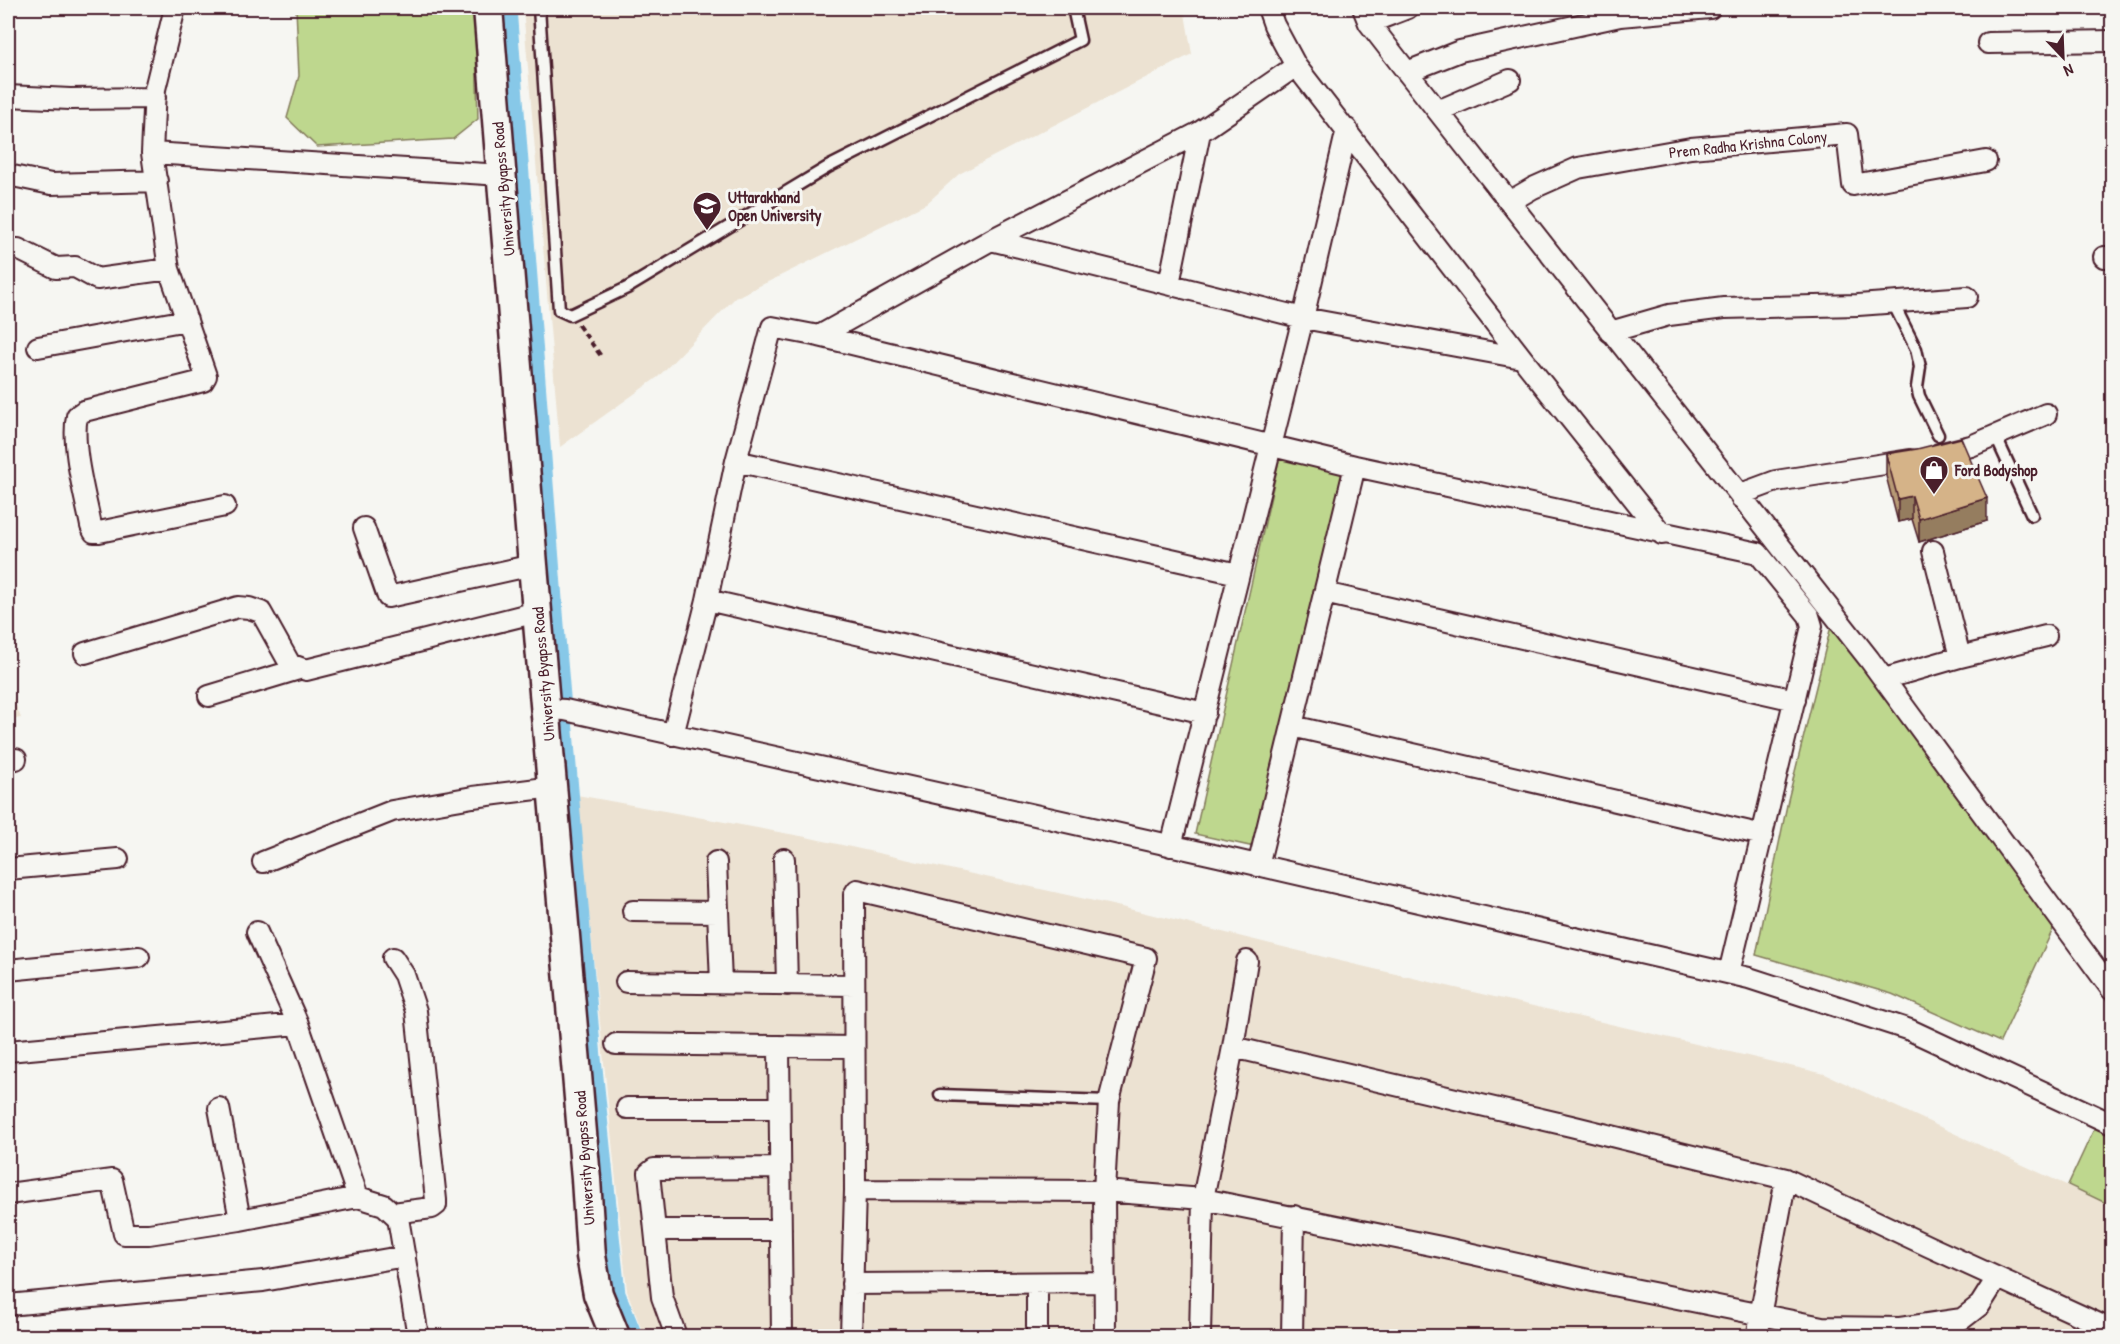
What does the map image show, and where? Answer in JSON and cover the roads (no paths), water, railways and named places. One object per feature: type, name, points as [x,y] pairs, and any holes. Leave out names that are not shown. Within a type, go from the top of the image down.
[{"type":"main road","name":"University Byapss Road","points":[[488,8],[537,612],[555,709],[553,787],[591,1256],[598,1294],[615,1336]]},
{"type":"street","points":[[175,8],[155,89],[152,153],[169,269],[206,376],[203,381],[84,411],[77,416],[76,423],[79,460],[94,532],[225,506]]},
{"type":"street","points":[[1268,8],[1274,25],[1296,66],[1522,358],[1662,534]]},
{"type":"street","points":[[1408,8],[1366,15],[1437,111],[1884,679],[2112,990]]},
{"type":"street","points":[[1407,72],[1460,51],[1620,16],[1710,8]]},
{"type":"street","points":[[1988,43],[2112,41]]},
{"type":"street","points":[[819,336],[991,240],[1200,132],[1296,66]]},
{"type":"street","points":[[1437,111],[1510,80]]},
{"type":"street","points":[[8,96],[70,99],[155,98]]},
{"type":"street","points":[[1171,846],[1303,318],[1347,129]]},
{"type":"street","points":[[1169,284],[1200,132]]},
{"type":"street","name":"Prem Radha Krishna Colony","points":[[1509,202],[1533,188],[1578,168],[1691,148],[1847,134],[1853,185],[1986,161]]},
{"type":"street","points":[[152,153],[502,175]]},
{"type":"street","points":[[8,175],[51,184],[157,181]]},
{"type":"street","points":[[991,240],[1303,318],[1522,358]]},
{"type":"street","points":[[8,249],[18,249],[56,268],[75,267],[97,279],[169,269]]},
{"type":"street","points":[[1610,332],[1669,315],[1724,308],[1858,305],[1967,297]]},
{"type":"street","points":[[38,347],[187,320]]},
{"type":"street","points":[[673,735],[707,600],[736,461],[772,327],[819,336],[1355,466],[1758,553],[1809,616],[1812,626],[1729,973]]},
{"type":"street","points":[[1742,498],[1749,491],[1776,481],[1914,460],[1971,446],[2046,414]]},
{"type":"street","points":[[736,461],[1238,574]]},
{"type":"street","points":[[1258,866],[1355,466]]},
{"type":"street","points":[[364,528],[388,597],[533,565]]},
{"type":"street","points":[[1933,551],[1960,657]]},
{"type":"street","points":[[1324,593],[1795,700]]},
{"type":"street","points":[[707,600],[1205,713]]},
{"type":"street","points":[[85,653],[238,607],[261,612],[290,664],[306,670],[537,612]]},
{"type":"street","points":[[1884,679],[2046,636]]},
{"type":"street","points":[[209,696],[299,669]]},
{"type":"street","points":[[555,709],[1749,978],[1910,1030],[2112,1125]]},
{"type":"street","points":[[1292,726],[1762,835]]},
{"type":"street","points":[[263,861],[392,811],[473,797],[553,787]]},
{"type":"street","points":[[8,869],[118,859]]},
{"type":"street","points":[[783,859],[787,985]]},
{"type":"street","points":[[716,862],[721,983]]},
{"type":"street","points":[[851,1336],[855,1190],[854,895],[856,890],[1146,958],[1110,1101],[1104,1191],[1105,1336]]},
{"type":"street","points":[[633,911],[718,912]]},
{"type":"street","points":[[257,932],[298,1024],[358,1197]]},
{"type":"street","points":[[8,970],[139,957]]},
{"type":"street","points":[[393,958],[404,975],[416,1011],[436,1205],[432,1208],[393,1213]]},
{"type":"street","points":[[1200,1336],[1203,1199],[1233,1047],[1247,961]]},
{"type":"street","points":[[626,982],[854,985]]},
{"type":"street","points":[[8,1051],[298,1024]]},
{"type":"street","points":[[616,1044],[854,1047]]},
{"type":"street","points":[[779,1046],[782,1336]]},
{"type":"street","points":[[1233,1047],[1786,1179],[2112,1330]]},
{"type":"street","points":[[219,1107],[240,1220]]},
{"type":"street","points":[[627,1108],[780,1108]]},
{"type":"street","points":[[676,1336],[662,1297],[649,1173],[654,1168],[780,1168]]},
{"type":"street","points":[[1758,1336],[1786,1179]]},
{"type":"street","points":[[8,1194],[112,1180],[124,1233],[149,1234],[240,1220],[358,1197],[384,1205],[398,1218],[418,1336]]},
{"type":"street","points":[[855,1190],[1104,1191],[1203,1199],[1846,1332],[1900,1332],[1962,1328],[1997,1278]]},
{"type":"street","points":[[1292,1336],[1293,1216]]},
{"type":"street","points":[[655,1230],[781,1230]]},
{"type":"street","points":[[8,1305],[263,1281],[405,1256]]},
{"type":"street","points":[[852,1284],[1105,1282]]},
{"type":"street","points":[[1037,1283],[1037,1336]]},
{"type":"lane","points":[[539,8],[559,310],[570,315],[627,288],[828,167],[1080,40],[1073,8]]},
{"type":"lane","points":[[1893,303],[1916,349],[1920,367],[1917,387],[1919,396],[1938,435]]},
{"type":"lane","points":[[1995,435],[2032,516]]},
{"type":"lane","points":[[940,1095],[1110,1101]]},
{"type":"waterway","points":[[506,8],[555,638],[591,1058],[615,1294],[632,1336]]},
{"type":"place","name":"Uttarakhand Open University","points":[[707,232]]},
{"type":"place","name":"Ford Bodyshop","points":[[1934,496]]}]
